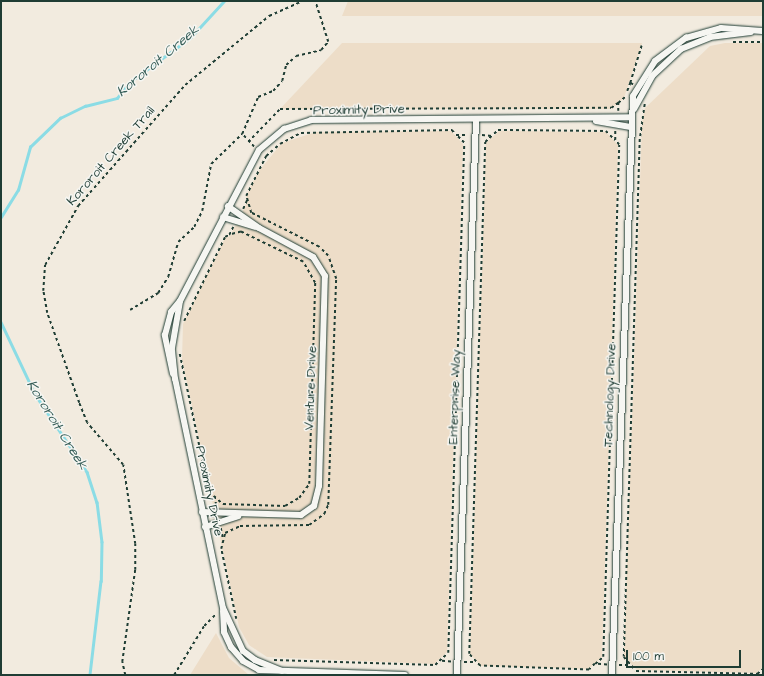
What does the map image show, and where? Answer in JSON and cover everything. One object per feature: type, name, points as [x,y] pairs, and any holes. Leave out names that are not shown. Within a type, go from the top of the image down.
[{"type":"street","points":[[637,87],[655,61],[686,38],[721,28],[762,31]]},
{"type":"street","points":[[632,114],[644,90],[661,65],[690,44],[710,37],[762,31]]},
{"type":"street","name":"Technology Drive","points":[[612,675],[630,127],[637,87]]},
{"type":"street","name":"Proximity Drive","points":[[405,675],[282,671],[243,651],[223,608],[175,379],[173,334],[180,301],[228,206],[259,150],[284,129],[311,120],[590,120],[632,114]]},
{"type":"street","name":"Enterprise Way","points":[[457,675],[476,120]]},
{"type":"street","name":"Proximity Drive","points":[[590,120],[630,127]]},
{"type":"street","name":"Venture Drive","points":[[202,512],[217,512],[239,516],[301,515],[314,506],[319,486],[325,276],[313,257],[259,228],[228,206]]},
{"type":"street","name":"Venture Drive","points":[[223,216],[235,222],[259,228]]},
{"type":"street","name":"Venture Drive","points":[[205,527],[239,516]]},
{"type":"path","name":"Kororoit Creek Trail","points":[[125,675],[122,662],[135,557],[123,465],[87,423],[79,403],[47,313],[43,291],[46,265],[78,206],[185,85],[269,16],[303,1]]},
{"type":"path","points":[[130,310],[158,293],[168,277],[178,242],[194,227],[202,211],[211,164],[242,134],[258,97],[272,91],[282,81],[286,65],[296,56],[321,50],[328,42],[315,1]]},
{"type":"path","points":[[728,42],[763,42]]},
{"type":"path","points":[[248,142],[280,109],[611,108],[625,98],[642,46]]},
{"type":"path","points":[[630,83],[637,87]]},
{"type":"path","points":[[644,90],[650,93],[640,139],[624,657],[636,671],[763,674]]},
{"type":"path","points":[[617,116],[618,103]]},
{"type":"path","points":[[614,140],[616,125]]},
{"type":"path","points":[[236,621],[220,549],[225,533],[240,526],[309,526],[324,514],[330,494],[334,268],[319,247],[251,213],[246,196],[266,156],[280,144],[301,133],[452,130],[464,143],[448,653],[435,665],[266,658]]},
{"type":"path","points":[[498,130],[606,131],[619,145],[603,649],[602,657],[589,670],[480,666],[469,654],[485,142],[492,136],[498,130]]},
{"type":"path","points":[[242,134],[248,142],[259,150]]},
{"type":"path","points":[[456,135],[492,136]]},
{"type":"path","points":[[240,214],[247,200]]},
{"type":"path","points":[[229,235],[235,222]]},
{"type":"path","points":[[179,350],[209,492],[223,504],[285,506],[299,498],[309,484],[315,283],[303,262],[241,232],[225,237],[183,322]]},
{"type":"path","points":[[214,496],[217,512]]},
{"type":"path","points":[[219,522],[223,539]]},
{"type":"path","points":[[174,675],[204,626],[223,608]]},
{"type":"path","points":[[439,661],[476,662]]},
{"type":"path","points":[[595,664],[631,666]]},
{"type":"path","points":[[757,674],[763,669]]},
{"type":"shaded area","points":[[348,1],[763,1],[763,16],[342,16]]},
{"type":"shaded area","points":[[342,43],[642,43],[624,98],[611,109],[280,109]]},
{"type":"shaded area","points":[[725,43],[763,43],[763,667],[757,673],[637,670],[624,657],[642,123],[645,108],[710,46]]},
{"type":"shaded area","points":[[451,131],[463,144],[447,652],[434,664],[267,657],[249,645],[239,627],[182,359],[183,324],[225,238],[230,236],[248,201],[246,196],[258,172],[282,143],[316,132]]},
{"type":"shaded area","points":[[499,131],[606,132],[618,145],[602,657],[589,669],[481,666],[470,654],[486,143]]},
{"type":"shaded area","points":[[216,633],[229,658],[249,675],[190,675]]},
{"type":"waterway","name":"Kororoit Creek","points":[[1,217],[18,190],[30,147],[60,118],[85,106],[117,98],[131,81],[190,38],[224,1]]},
{"type":"waterway","name":"Kororoit Creek","points":[[1,322],[35,394],[87,472],[97,502],[102,542],[101,581],[90,675]]}]
